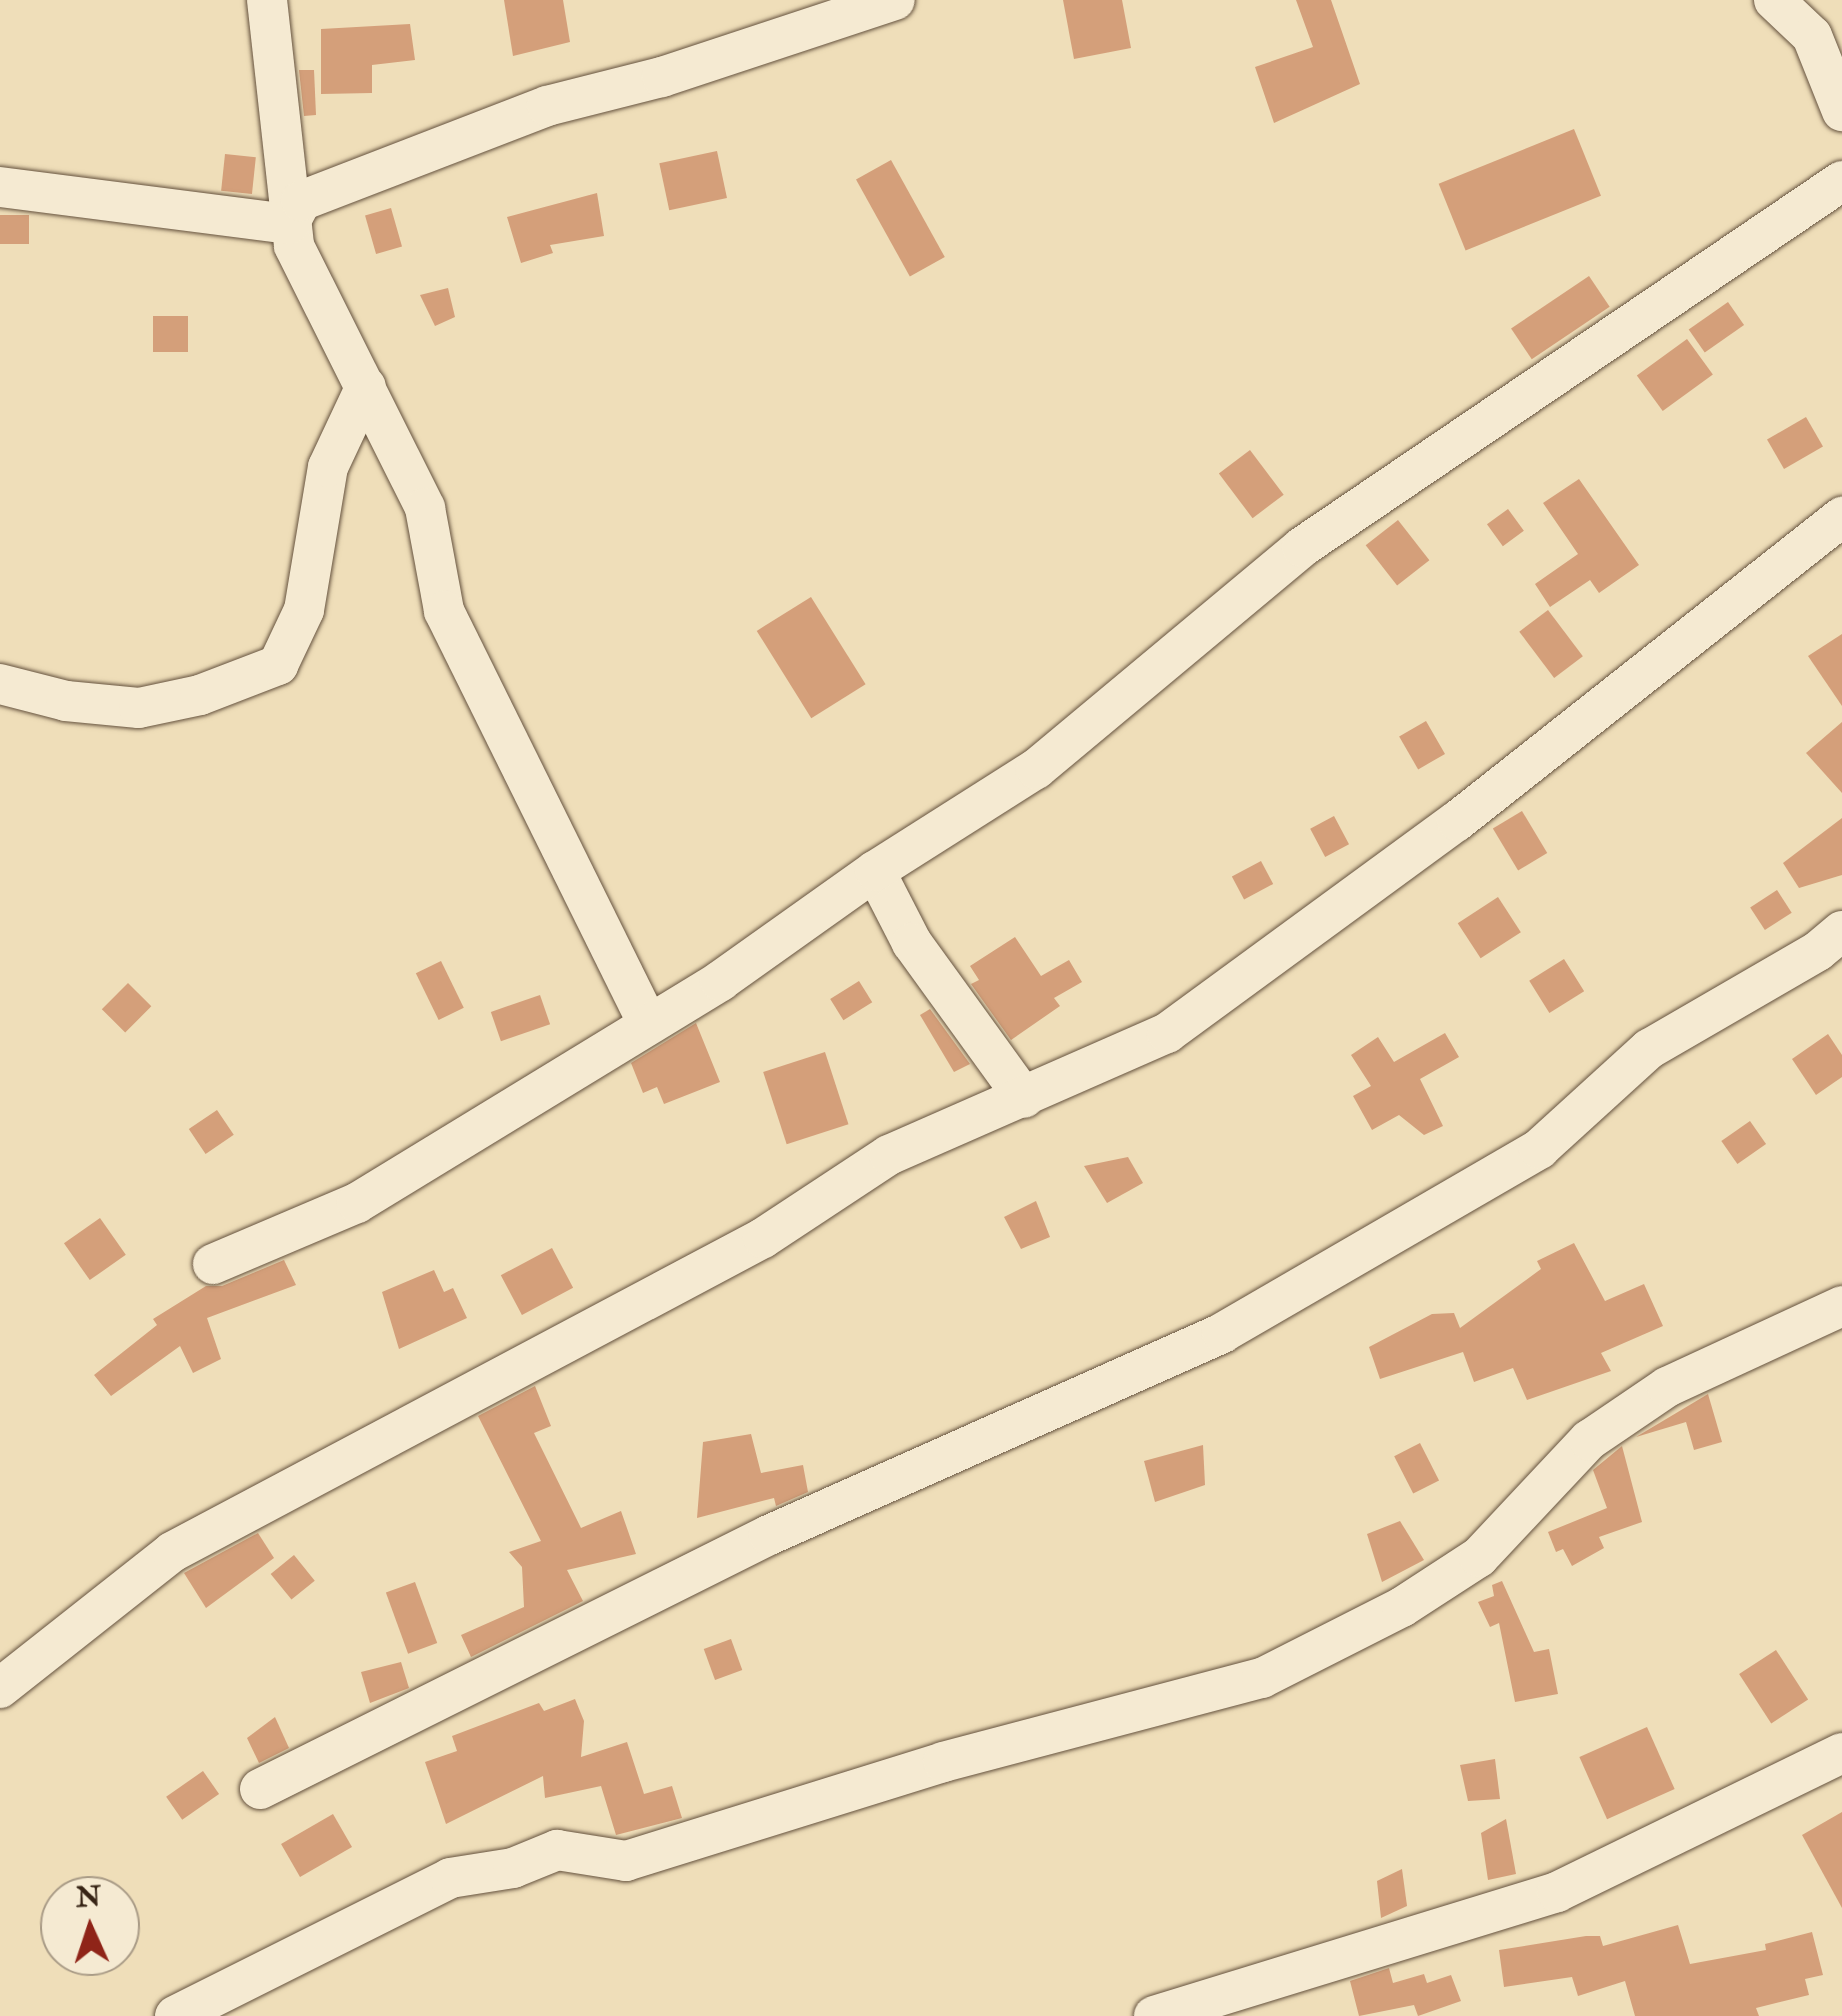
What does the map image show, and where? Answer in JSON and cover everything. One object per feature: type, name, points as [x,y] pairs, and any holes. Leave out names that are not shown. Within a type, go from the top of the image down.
[{"type":"street","points":[[266,0],[289,224],[426,508],[444,611],[648,1024]]},
{"type":"street","points":[[289,224],[302,201],[547,106],[697,66],[895,0]]},
{"type":"street","points":[[1774,0],[1827,30],[1842,111]]},
{"type":"street","points":[[213,1264],[357,1203],[648,1024],[1036,768],[1302,547],[1842,180]]},
{"type":"street","points":[[0,188],[289,224]]},
{"type":"street","points":[[0,684],[66,702],[139,708],[200,695],[278,665],[304,610],[328,466],[366,386]]},
{"type":"street","points":[[0,1688],[172,1552],[762,1238],[889,1154],[1168,1033],[1458,822],[1842,517]]},
{"type":"street","points":[[875,871],[912,943],[1024,1098]]},
{"type":"street","points":[[260,1788],[769,1535],[1222,1334],[1539,1149],[1648,1048],[1818,951],[1842,930]]},
{"type":"street","points":[[174,2016],[463,1874],[513,1868],[572,1849],[626,1862],[943,1762],[1262,1678],[1402,1607],[1479,1556],[1590,1440],[1667,1387],[1842,1306]]},
{"type":"street","points":[[1154,2016],[1557,1892],[1842,1754]]},
{"type":"building","points":[[504,0],[563,0],[570,42],[513,56]]},
{"type":"building","points":[[1063,0],[1122,0],[1131,48],[1074,59]]},
{"type":"building","points":[[1296,0],[1331,0],[1360,84],[1274,123],[1255,67],[1313,47]]},
{"type":"building","points":[[410,24],[415,60],[372,65],[372,93],[321,94],[321,29]]},
{"type":"building","points":[[299,70],[314,70],[316,115],[304,116]]},
{"type":"building","points":[[1574,129],[1601,196],[1466,250],[1439,184]]},
{"type":"building","points":[[717,151],[727,198],[669,210],[659,163]]},
{"type":"building","points":[[225,154],[256,157],[252,194],[221,191]]},
{"type":"building","points":[[891,160],[945,257],[910,276],[856,179]]},
{"type":"building","points":[[597,193],[604,236],[550,245],[553,253],[521,263],[507,217]]},
{"type":"building","points":[[391,208],[402,246],[376,254],[365,215]]},
{"type":"building","points":[[0,215],[29,215],[29,244],[0,244]]},
{"type":"building","points":[[1589,276],[1610,307],[1532,359],[1511,329]]},
{"type":"building","points":[[448,288],[455,317],[435,326],[420,295]]},
{"type":"building","points":[[1728,302],[1744,325],[1705,352],[1689,330]]},
{"type":"building","points":[[153,316],[188,316],[188,352],[153,352]]},
{"type":"building","points":[[1687,339],[1713,375],[1663,411],[1637,375]]},
{"type":"building","points":[[1806,417],[1823,446],[1784,469],[1767,440]]},
{"type":"building","points":[[1250,450],[1284,495],[1253,518],[1219,473]]},
{"type":"building","points":[[1579,479],[1639,565],[1599,593],[1590,580],[1550,607],[1535,584],[1578,554],[1543,503]]},
{"type":"building","points":[[1508,509],[1524,531],[1503,546],[1487,524]]},
{"type":"building","points":[[1398,520],[1429,560],[1397,585],[1366,545]]},
{"type":"building","points":[[811,597],[866,684],[811,718],[757,631]]},
{"type":"building","points":[[1548,610],[1583,656],[1554,678],[1519,632]]},
{"type":"building","points":[[1842,634],[1842,706],[1808,656]]},
{"type":"building","points":[[1426,721],[1445,754],[1418,769],[1399,736]]},
{"type":"building","points":[[1842,722],[1842,793],[1806,753]]},
{"type":"building","points":[[1522,811],[1547,853],[1518,871],[1493,829]]},
{"type":"building","points":[[1334,816],[1349,844],[1325,857],[1310,829]]},
{"type":"building","points":[[1842,818],[1842,875],[1799,888],[1783,863]]},
{"type":"building","points":[[1261,861],[1273,884],[1244,899],[1232,876]]},
{"type":"building","points":[[1777,890],[1792,913],[1765,930],[1750,907]]},
{"type":"building","points":[[1498,897],[1521,932],[1481,958],[1458,923]]},
{"type":"building","points":[[1015,937],[1041,976],[1069,960],[1082,982],[1054,998],[1060,1006],[1011,1040],[971,984],[979,980],[970,966]]},
{"type":"building","points":[[1564,959],[1584,991],[1549,1013],[1529,981]]},
{"type":"building","points":[[441,961],[464,1008],[439,1020],[416,973]]},
{"type":"building","points":[[859,981],[872,1002],[843,1020],[830,999]]},
{"type":"building","points":[[128,983],[151,1006],[125,1032],[102,1009]]},
{"type":"building","points":[[540,995],[550,1024],[501,1041],[491,1012]]},
{"type":"building","points":[[930,1009],[970,1064],[954,1072],[920,1015]]},
{"type":"building","points":[[696,1023],[720,1082],[664,1104],[657,1087],[643,1093],[631,1063]]},
{"type":"building","points":[[1445,1033],[1459,1057],[1420,1079],[1443,1126],[1424,1135],[1399,1115],[1372,1130],[1353,1096],[1371,1086],[1351,1055],[1378,1037],[1394,1062]]},
{"type":"building","points":[[1828,1034],[1842,1055],[1842,1077],[1816,1095],[1792,1059]]},
{"type":"building","points":[[825,1052],[848,1124],[787,1144],[763,1072]]},
{"type":"building","points":[[217,1110],[234,1135],[206,1154],[189,1129]]},
{"type":"building","points":[[1750,1121],[1766,1144],[1737,1164],[1721,1141]]},
{"type":"building","points":[[1128,1157],[1143,1183],[1107,1203],[1084,1166]]},
{"type":"building","points":[[1036,1201],[1050,1237],[1021,1249],[1004,1217]]},
{"type":"building","points":[[100,1218],[126,1255],[90,1280],[64,1243]]},
{"type":"building","points":[[1574,1243],[1605,1301],[1644,1284],[1663,1326],[1601,1353],[1611,1371],[1527,1400],[1513,1368],[1474,1382],[1463,1352],[1380,1379],[1369,1347],[1432,1314],[1454,1313],[1460,1328],[1541,1269],[1537,1261]]},
{"type":"building","points":[[552,1248],[573,1288],[522,1315],[501,1275]]},
{"type":"building","points":[[284,1260],[296,1285],[207,1318],[221,1359],[193,1373],[180,1346],[111,1396],[94,1375],[157,1325],[153,1319],[206,1286],[222,1286]]},
{"type":"building","points":[[434,1270],[444,1292],[453,1288],[467,1318],[399,1349],[382,1292]]},
{"type":"building","points":[[535,1386],[551,1426],[534,1433],[581,1528],[621,1511],[636,1554],[567,1570],[583,1601],[471,1657],[461,1635],[524,1607],[522,1567],[509,1552],[541,1541],[478,1416]]},
{"type":"building","points":[[1708,1394],[1722,1442],[1694,1450],[1686,1422],[1636,1437]]},
{"type":"building","points":[[751,1434],[761,1473],[803,1465],[808,1492],[776,1506],[774,1498],[697,1518],[703,1442]]},
{"type":"building","points":[[1420,1443],[1439,1480],[1413,1494],[1394,1456]]},
{"type":"building","points":[[1203,1445],[1205,1485],[1155,1502],[1144,1461]]},
{"type":"building","points":[[1622,1446],[1642,1522],[1599,1537],[1604,1548],[1572,1566],[1563,1549],[1556,1552],[1548,1532],[1607,1508],[1593,1470]]},
{"type":"building","points":[[1400,1521],[1424,1560],[1382,1582],[1367,1534]]},
{"type":"building","points":[[258,1533],[274,1558],[206,1608],[184,1573]]},
{"type":"building","points":[[294,1555],[315,1581],[291,1600],[271,1574]]},
{"type":"building","points":[[1502,1581],[1534,1652],[1549,1649],[1558,1694],[1515,1702],[1499,1623],[1490,1627],[1478,1602],[1494,1596],[1492,1585]]},
{"type":"building","points":[[415,1582],[437,1643],[408,1654],[386,1593]]},
{"type":"building","points":[[731,1639],[742,1670],[715,1680],[704,1649]]},
{"type":"building","points":[[1776,1650],[1808,1699],[1771,1723],[1739,1674]]},
{"type":"building","points":[[401,1662],[409,1688],[370,1703],[361,1672]]},
{"type":"building","points":[[575,1699],[584,1721],[581,1757],[627,1742],[644,1794],[672,1786],[682,1818],[616,1835],[601,1786],[545,1798],[543,1776],[446,1824],[425,1762],[457,1751],[452,1736],[539,1703],[544,1711]]},
{"type":"building","points":[[275,1717],[289,1748],[259,1763],[247,1738]]},
{"type":"building","points":[[1647,1727],[1675,1789],[1607,1819],[1579,1757]]},
{"type":"building","points":[[1495,1759],[1500,1799],[1468,1801],[1460,1765]]},
{"type":"building","points":[[203,1771],[219,1794],[182,1820],[166,1797]]},
{"type":"building","points":[[1842,1812],[1842,1908],[1802,1835]]},
{"type":"building","points":[[333,1814],[352,1847],[300,1877],[281,1844]]},
{"type":"building","points":[[1506,1819],[1516,1874],[1488,1880],[1481,1833]]},
{"type":"building","points":[[1402,1869],[1407,1906],[1381,1918],[1377,1881]]},
{"type":"building","points":[[1678,1925],[1690,1964],[1766,1950],[1765,1944],[1812,1932],[1823,1975],[1805,1979],[1809,1995],[1756,2008],[1759,2016],[1635,2016],[1625,1981],[1578,1996],[1572,1977],[1504,1987],[1499,1950],[1586,1936],[1600,1936],[1603,1946]]},
{"type":"building","points":[[1389,1968],[1393,1983],[1424,1974],[1427,1983],[1451,1975],[1461,2001],[1418,2016],[1414,2005],[1359,2016],[1350,1981]]}]
